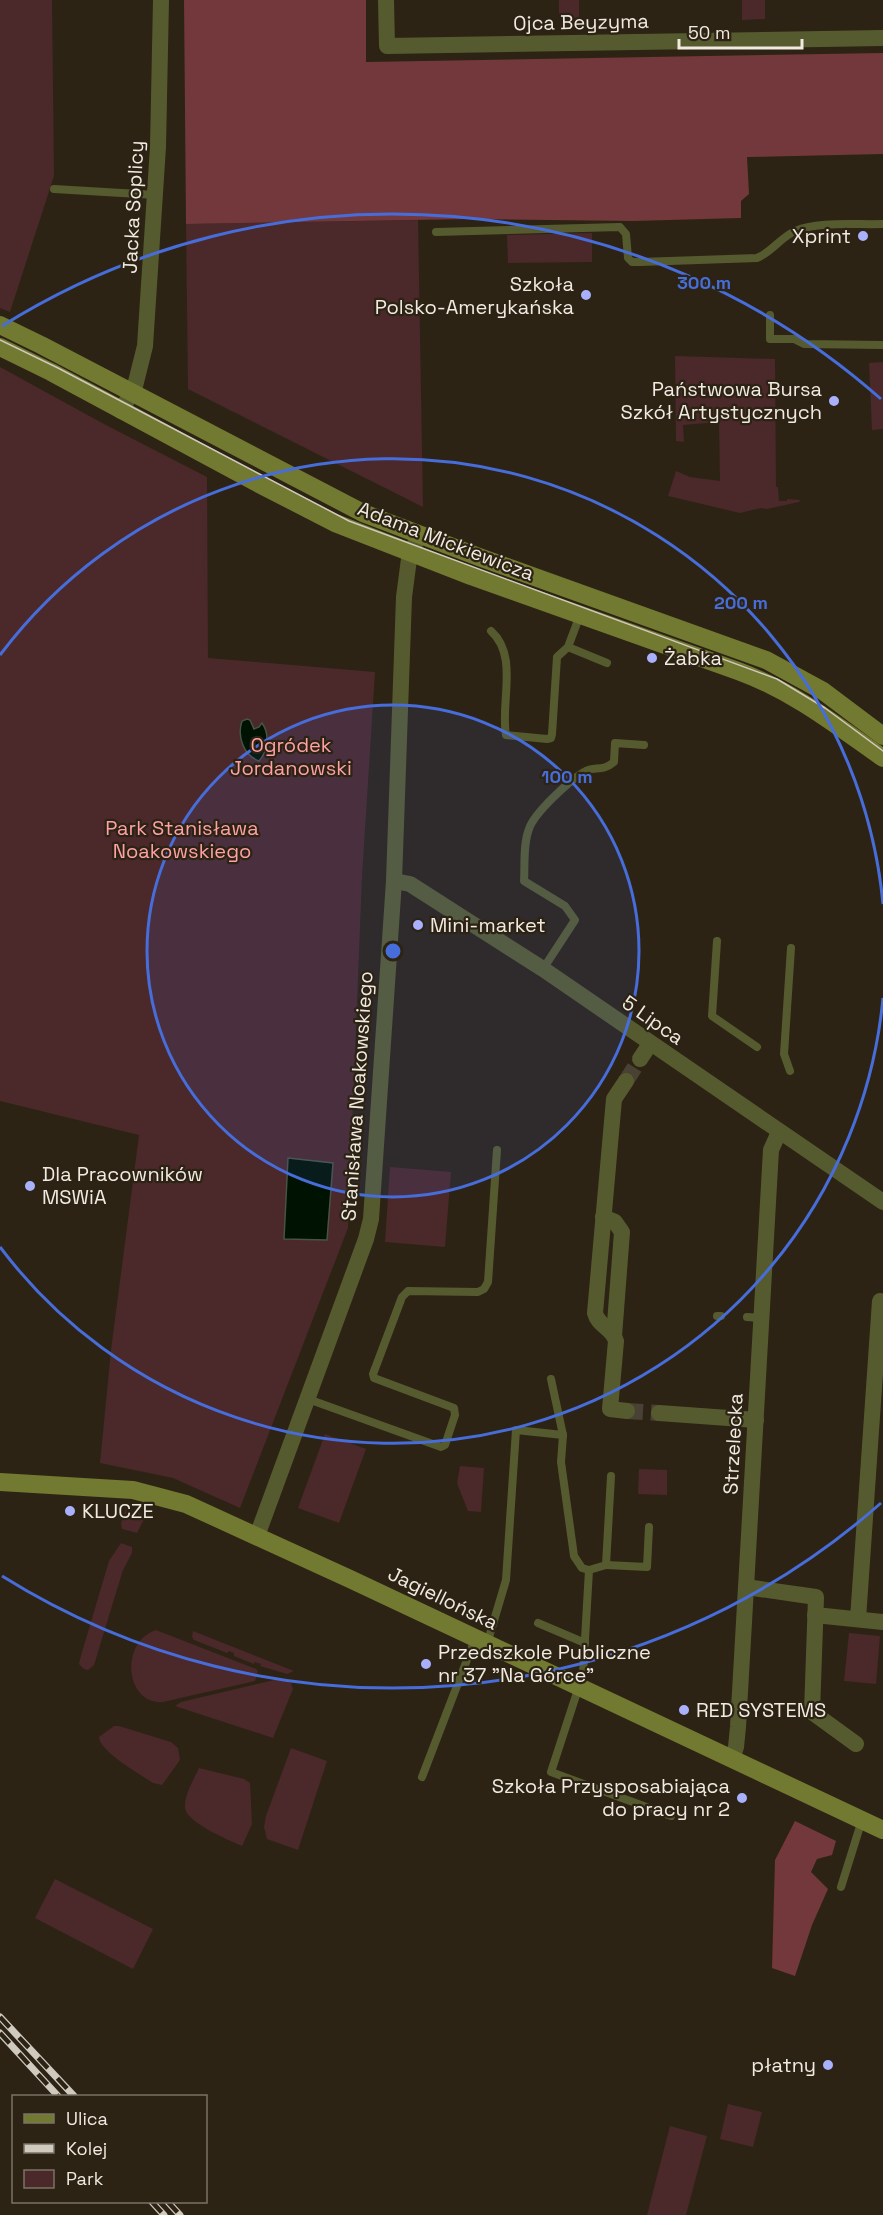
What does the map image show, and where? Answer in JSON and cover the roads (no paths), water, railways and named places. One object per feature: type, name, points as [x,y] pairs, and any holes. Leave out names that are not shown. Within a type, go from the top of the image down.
[{"type":"street","name":"Jacka Soplicy","points":[[121,411],[132,393],[145,346],[156,195],[161,0]]},
{"type":"street","name":"Ojca Beyzyma","points":[[386,0],[387,46],[883,38]]},
{"type":"street","name":"Adama Mickiewicza","points":[[0,325],[338,501],[380,520],[766,660],[823,691],[883,736]]},
{"type":"street","name":"Adama Mickiewicza","points":[[0,347],[313,512],[352,530],[775,686],[817,710],[883,758]]},
{"type":"street","name":"Stanisława Noakowskiego","points":[[257,1536],[370,1225],[394,881],[402,620],[406,581],[419,534]]},
{"type":"street","name":"5 Lipca","points":[[394,881],[410,884],[543,969],[883,1202]]},
{"type":"street","points":[[640,1059],[650,1044]]},
{"type":"street","points":[[626,1081],[614,1099],[595,1313],[598,1322],[614,1336],[610,1409],[627,1411]]},
{"type":"street","name":"Strzelecka","points":[[732,1759],[736,1743],[756,1420],[754,1318],[771,1150],[778,1132]]},
{"type":"street","points":[[858,1619],[880,1301]]},
{"type":"street","points":[[659,1413],[756,1420]]},
{"type":"street","name":"Jagiellońska","points":[[0,1482],[133,1490],[186,1504],[883,1830]]},
{"type":"street","points":[[746,1587],[816,1597],[812,1712],[856,1744]]},
{"type":"street","points":[[815,1615],[883,1622]]},
{"type":"lane","points":[[54,189],[156,195]]},
{"type":"lane","points":[[436,232],[620,227],[626,234],[628,258],[640,262],[757,258],[768,253],[792,232],[806,227],[883,224]]},
{"type":"lane","points":[[770,315],[770,339],[794,339],[804,344],[883,345]]},
{"type":"lane","points":[[491,631],[497,637],[505,658],[506,735],[508,737],[551,738],[557,657],[568,647],[580,615]]},
{"type":"lane","points":[[568,647],[607,663]]},
{"type":"lane","points":[[543,969],[575,920],[564,906],[524,881],[528,830],[533,820],[567,784],[586,770],[606,768],[614,762],[615,743],[644,745]]},
{"type":"lane","points":[[717,941],[712,1016],[757,1047]]},
{"type":"lane","points":[[790,1071],[784,1054],[791,948]]},
{"type":"lane","points":[[308,1399],[441,1446],[445,1445],[455,1415],[454,1408],[374,1378],[373,1374],[402,1297],[408,1291],[478,1292],[484,1289],[488,1282],[497,1150]]},
{"type":"lane","points":[[551,1379],[563,1435],[561,1462],[574,1556],[582,1568],[589,1570],[606,1565],[647,1567],[649,1527]]},
{"type":"lane","points":[[422,1777],[506,1580],[516,1430],[563,1435]]},
{"type":"lane","points":[[606,1565],[610,1476]]},
{"type":"lane","points":[[589,1570],[583,1674],[551,1772],[671,1816]]},
{"type":"lane","points":[[538,1623],[585,1643]]},
{"type":"lane","points":[[842,1887],[863,1820]]},
{"type":"tunnel","points":[[626,1081],[640,1059]]},
{"type":"tunnel","points":[[627,1411],[659,1413]]},
{"type":"tram line","points":[[0,340],[58,368],[349,521],[777,679],[825,708],[883,751]]},
{"type":"railway","points":[[0,2017],[73,2095]]},
{"type":"railway","points":[[0,2033],[57,2095]]},
{"type":"railway","points":[[153,2203],[164,2215]]},
{"type":"railway","points":[[169,2203],[180,2215]]},
{"type":"place","name":"Xprint","points":[[863,236]]},
{"type":"place","name":"Szkoła Polsko-Amerykańska","points":[[586,295]]},
{"type":"place","name":"Państwowa Bursa Szkół Artystycznych","points":[[834,401]]},
{"type":"place","name":"Żabka","points":[[652,658]]},
{"type":"place","name":"Mini-market","points":[[418,925]]},
{"type":"place","name":"Dla Pracowników MSWiA","points":[[30,1186]]},
{"type":"place","name":"KLUCZE","points":[[70,1511]]},
{"type":"place","name":"Przedszkole Publiczne nr 37 \"Na Górce\"","points":[[426,1664]]},
{"type":"place","name":"RED SYSTEMS","points":[[684,1710]]},
{"type":"place","name":"Szkoła Przysposabiająca do pracy nr 2","points":[[742,1798]]},
{"type":"place","name":"płatny","points":[[828,2065]]},
{"type":"park label","name":"Ogródek Jordanowski","points":[[291,756]]},
{"type":"park label","name":"Park Stanisława Noakowskiego","points":[[182,840]]}]
